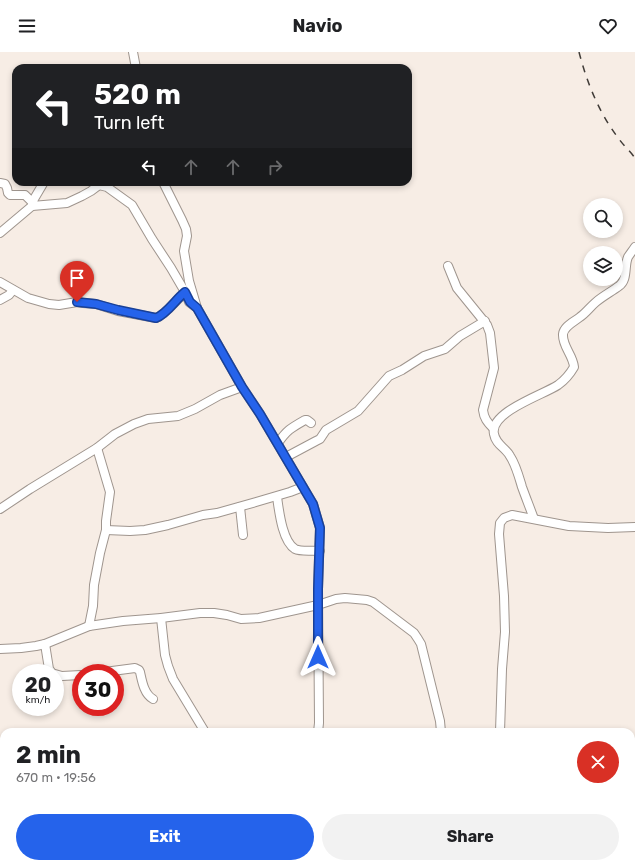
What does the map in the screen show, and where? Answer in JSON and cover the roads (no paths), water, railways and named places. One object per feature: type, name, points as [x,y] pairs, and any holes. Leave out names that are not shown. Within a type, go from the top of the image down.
[{"type":"street","points":[[133,52],[135,64]]},
{"type":"street","points":[[0,183],[5,184],[8,194],[25,196],[33,204],[67,203],[87,194],[96,186]]},
{"type":"street","points":[[0,233],[33,204],[42,186]]},
{"type":"street","points":[[105,186],[132,205],[152,240],[188,291]]},
{"type":"street","points":[[164,186],[186,229],[187,236],[184,252],[190,302],[197,308],[242,387],[278,443],[313,504],[320,528],[318,589],[318,728]]},
{"type":"street","points":[[534,519],[513,463],[506,451],[497,444],[493,433],[493,428],[496,422],[510,410],[557,386],[568,376],[574,364],[565,346],[563,336],[566,328],[595,303],[620,285],[624,278],[628,257],[635,247]]},
{"type":"street","points":[[448,266],[457,288],[485,321],[490,333],[494,363],[484,414],[485,418],[493,428]]},
{"type":"street","points":[[0,282],[28,298],[49,304],[59,306],[77,302],[96,304],[156,318],[158,318],[188,291]]},
{"type":"street","points":[[0,300],[9,295],[13,290]]},
{"type":"street","points":[[286,457],[320,439],[326,430],[358,411],[389,376],[402,370],[424,356],[445,349],[460,336],[485,321]]},
{"type":"street","points":[[0,509],[97,448],[115,434],[134,424],[148,420],[178,416],[195,409],[220,395],[242,387]]},
{"type":"street","points":[[278,443],[291,428],[305,420],[310,423]]},
{"type":"street","points":[[89,626],[97,569],[106,530],[110,498],[110,492],[97,448]]},
{"type":"street","points":[[106,530],[145,530],[168,525],[203,515],[240,507],[303,487]]},
{"type":"street","points":[[277,496],[283,530],[290,545],[296,550],[320,551]]},
{"type":"street","points":[[240,507],[243,535]]},
{"type":"street","points":[[500,728],[505,618],[499,534],[500,523],[504,518],[512,515],[569,526],[608,528],[635,527]]},
{"type":"street","points":[[0,650],[45,644],[89,626],[123,621],[200,613],[214,613],[241,619],[259,618],[340,599],[353,598],[371,601],[414,633],[421,644],[441,728]]},
{"type":"street","points":[[161,618],[165,655],[168,666],[173,679],[203,728]]},
{"type":"street","points":[[45,644],[48,664]]},
{"type":"street","points":[[124,669],[135,668],[139,670],[147,694],[153,699]]},
{"type":"railway","points":[[579,52],[594,97],[605,119],[621,142],[635,158]]}]
